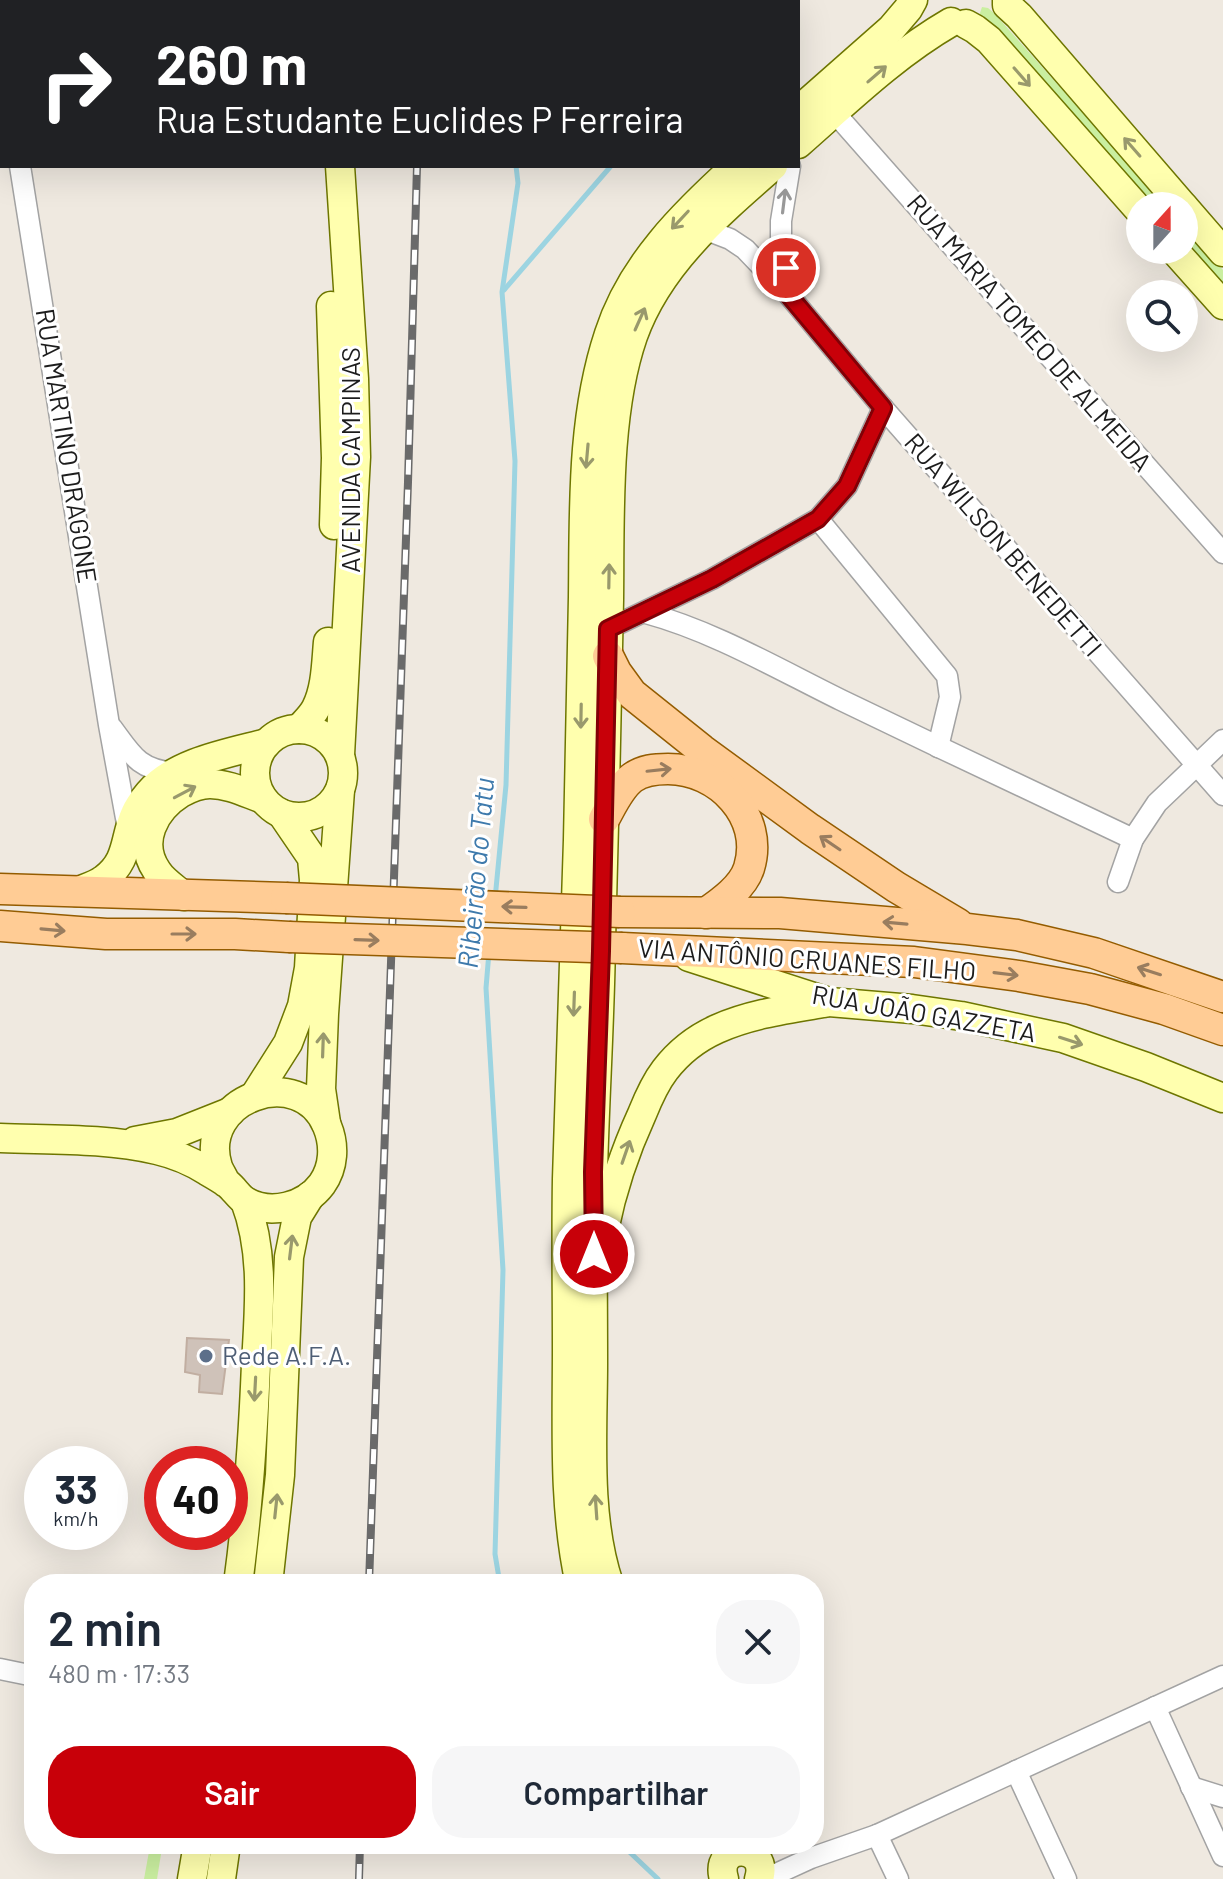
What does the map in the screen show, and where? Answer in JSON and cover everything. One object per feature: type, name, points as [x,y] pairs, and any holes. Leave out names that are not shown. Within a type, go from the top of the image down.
[{"type":"main road","points":[[800,109],[891,29],[913,0]]},
{"type":"main road","points":[[925,0],[935,13],[989,40],[1126,195]]},
{"type":"main road","points":[[800,142],[885,67],[927,36],[958,23],[985,20],[1006,0]]},
{"type":"main road","points":[[1006,0],[1007,5],[1170,192]]},
{"type":"main road","name":"AVENIDA CAMPINAS","points":[[321,168],[331,307],[336,458],[344,512],[340,755]]},
{"type":"main road","name":"AVENIDA CAMPINAS","points":[[299,729],[315,711],[326,673],[344,512],[356,457],[340,168]]},
{"type":"main road","points":[[578,1574],[569,1486],[567,1180],[585,503],[594,392],[609,332],[627,291],[681,218],[734,168]]},
{"type":"main road","points":[[606,1574],[599,1547],[593,1474],[593,1172],[613,459],[619,399],[633,337],[648,302],[675,262],[704,229],[771,168]]},
{"type":"main road","points":[[1198,224],[1223,252]]},
{"type":"main road","points":[[1186,264],[1223,305]]},
{"type":"main road","points":[[608,642],[616,672],[632,694],[690,742],[810,829],[896,887],[967,929]]},
{"type":"main road","points":[[255,1095],[288,1043],[302,1006],[309,968],[314,880],[312,858],[256,785],[255,770],[258,755],[267,743],[286,731],[299,729],[323,736],[333,745],[340,755],[343,771],[321,1089],[333,1154],[321,1185],[297,1217],[289,1257],[280,1475],[269,1574]]},
{"type":"main road","points":[[76,892],[103,881],[118,866],[135,813],[150,791],[173,773],[201,761],[267,743]]},
{"type":"main road","points":[[604,819],[633,777],[655,769],[690,771],[704,776],[729,793],[746,817],[751,855],[743,879],[706,913]]},
{"type":"main road","points":[[184,896],[157,872],[149,852],[148,836],[154,820],[165,805],[191,787],[208,784],[230,786],[299,817],[316,814],[330,805],[340,790]]},
{"type":"main road","points":[[0,889],[184,896]]},
{"type":"main road","name":"VIA ANTÔNIO CRUANES FILHO","points":[[184,896],[620,912],[780,913],[967,929],[1017,935],[1094,953],[1223,997]]},
{"type":"main road","name":"VIA ANTÔNIO CRUANES FILHO","points":[[0,926],[106,934],[235,934],[914,962],[1090,989],[1164,1009],[1223,1030]]},
{"type":"main road","name":"RUA JOÃO GAZZETA","points":[[668,950],[829,1002],[961,1016],[1063,1038],[1223,1098]]},
{"type":"main road","points":[[594,1282],[617,1178],[629,1142],[663,1072],[694,1042],[715,1030],[771,1012],[829,1002]]},
{"type":"main road","points":[[239,1574],[247,1519],[259,1254],[252,1219],[218,1166],[216,1147],[220,1128],[230,1112],[241,1101],[255,1095],[275,1091],[295,1096],[313,1106],[326,1123]]},
{"type":"main road","points":[[117,1143],[177,1133],[230,1112]]},
{"type":"main road","points":[[0,1138],[117,1143],[160,1151],[206,1170],[262,1207],[279,1208],[310,1196]]},
{"type":"main road","points":[[192,1879],[196,1854]]},
{"type":"main road","points":[[221,1879],[225,1854]]},
{"type":"street","name":"RUA MARIA TOMEO DE ALMEIDA","points":[[834,112],[1223,553]]},
{"type":"street","name":"RUA MARTINO DRAGONE","points":[[20,168],[129,833]]},
{"type":"street","points":[[787,293],[781,221],[790,168]]},
{"type":"street","name":"RUA WILSON BENEDETTI","points":[[704,229],[730,239],[745,249],[787,293],[883,408],[1223,795]]},
{"type":"street","points":[[608,642],[646,613],[818,519],[847,486],[883,408]]},
{"type":"street","points":[[818,519],[947,676],[950,697],[938,747]]},
{"type":"street","points":[[684,593],[687,607],[719,640]]},
{"type":"street","points":[[646,613],[667,618],[719,640],[1133,839]]},
{"type":"street","name":"RUA MARTINO DRAGONE","points":[[109,725],[144,766],[173,773]]},
{"type":"street","points":[[1118,882],[1133,839],[1157,803],[1223,740]]},
{"type":"street","points":[[0,1669],[24,1674]]},
{"type":"street","points":[[824,1853],[877,1835],[1223,1676]]},
{"type":"street","points":[[1155,1707],[1223,1856]]},
{"type":"street","points":[[1016,1771],[1066,1879]]},
{"type":"street","points":[[1191,1787],[1223,1797]]},
{"type":"street","points":[[877,1835],[898,1879]]},
{"type":"street","points":[[755,1863],[811,1858],[822,1854]]},
{"type":"green space","points":[[982,7],[994,13],[1154,192],[1136,192],[979,16]]},
{"type":"green space","points":[[1198,242],[1223,270],[1223,290],[1198,262]]},
{"type":"green space","points":[[149,1854],[161,1854],[157,1879],[144,1879]]},
{"type":"building","name":"Rede A.F.A.","points":[[187,1338],[229,1340],[222,1394],[199,1392],[200,1375],[185,1372]]},
{"type":"waterway","name":"Ribeirão do Tatu","points":[[495,899],[506,785],[515,461],[502,292],[518,183],[516,168]]},
{"type":"waterway","points":[[504,290],[609,168]]},
{"type":"waterway","name":"Ribeirão do Tatu","points":[[489,952],[486,988],[503,1270],[495,1554],[498,1574]]},
{"type":"waterway","name":"Ribeirão do Tatu","points":[[632,1854],[658,1879]]},
{"type":"railway","points":[[369,1574],[417,168]]},
{"type":"railway","points":[[359,1879],[360,1854]]},
{"type":"place","name":"Rede A.F.A.","points":[[206,1356]]},
{"type":"route","points":[[594,1254],[593,1172],[608,629],[712,579],[818,519],[847,486],[883,408],[787,293],[786,268]]}]
